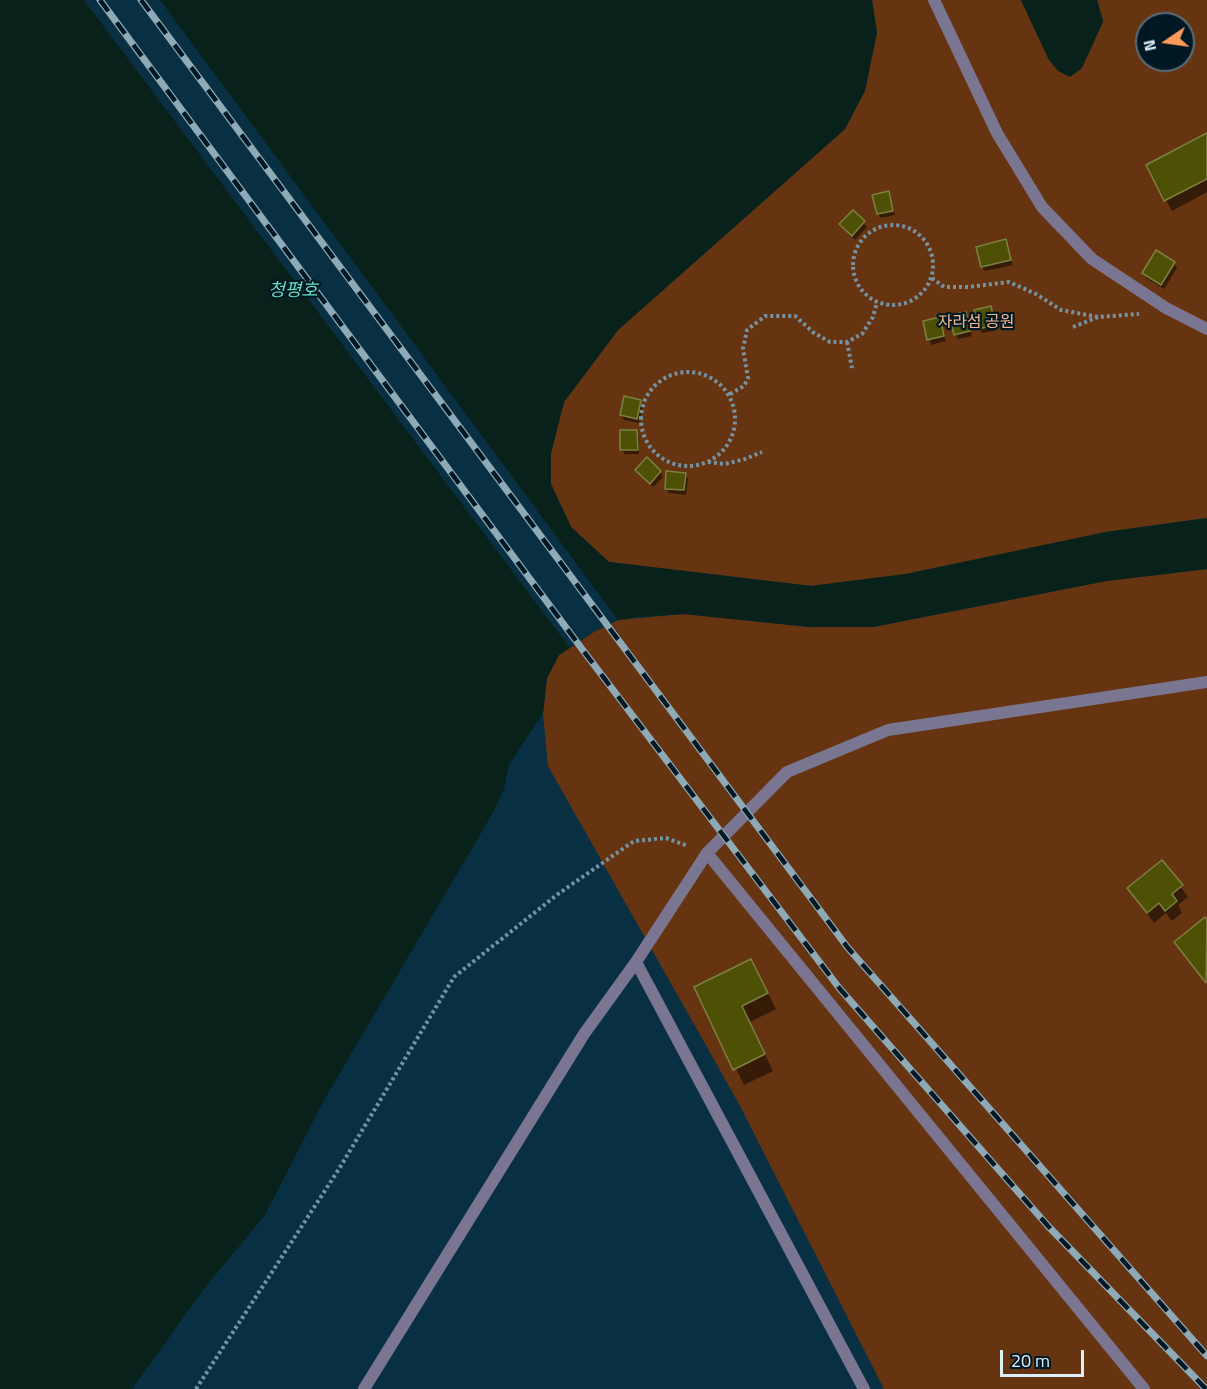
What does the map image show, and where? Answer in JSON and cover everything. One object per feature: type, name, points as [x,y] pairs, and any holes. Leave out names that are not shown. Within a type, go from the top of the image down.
[{"type":"street","points":[[933,0],[996,133],[1042,207],[1092,259],[1166,308],[1207,329]]},
{"type":"street","points":[[364,1389],[584,1034],[636,962],[707,853],[787,772],[888,730],[1207,682]]},
{"type":"street","points":[[707,853],[1144,1389]]},
{"type":"street","points":[[636,962],[864,1389]]},
{"type":"path","points":[[891,224],[905,226],[918,232],[927,242],[932,253],[932,278],[917,299],[892,306],[867,297],[853,273],[853,259],[862,240],[878,227],[891,224]]},
{"type":"path","points":[[932,278],[944,287],[968,287],[1009,282],[1061,310],[1098,317],[1132,316],[1166,308]]},
{"type":"path","points":[[730,394],[744,386],[748,378],[743,350],[747,330],[765,316],[795,316],[814,333],[830,342],[847,342],[862,334],[873,317],[877,302]]},
{"type":"path","points":[[1073,327],[1098,317]]},
{"type":"path","points":[[847,342],[852,368]]},
{"type":"path","points":[[690,371],[706,374],[720,382],[730,394],[735,409],[736,425],[731,440],[722,453],[708,462],[694,466],[678,465],[664,459],[652,449],[644,436],[641,421],[643,405],[650,391],[660,380],[674,373],[690,371]]},
{"type":"path","points":[[708,462],[725,464],[762,452]]},
{"type":"path","points":[[196,1389],[339,1169],[454,977],[558,894],[634,841],[666,838],[707,853]]},
{"type":"green space","name":"자라섬 공원","points":[[872,0],[1021,0],[1049,60],[1103,20],[1097,0],[1207,0],[1207,518],[1106,532],[906,574],[811,586],[609,562],[571,527],[551,484],[551,453],[564,402],[618,330],[845,129],[877,33]]},
{"type":"green space","points":[[1207,569],[1207,1389],[884,1389],[738,1102],[548,766],[543,713],[547,678],[559,655],[595,631],[618,620],[684,614],[810,627],[873,627],[1106,581]]},
{"type":"water","name":"청평호","points":[[0,0],[872,0],[877,33],[865,91],[845,129],[618,330],[564,402],[551,453],[551,484],[571,527],[609,562],[811,586],[906,574],[1106,532],[1207,518],[1207,569],[1106,581],[873,627],[810,627],[684,614],[639,617],[618,620],[595,631],[559,655],[547,678],[543,713],[509,765],[504,789],[494,811],[324,1100],[265,1215],[203,1290],[132,1389],[0,1389]]},
{"type":"water","points":[[1021,0],[1097,0],[1103,22],[1082,68],[1070,77],[1058,71],[1049,60]]},
{"type":"pier","points":[[84,0],[160,0],[618,620],[595,631],[570,648]]},
{"type":"building","points":[[1207,133],[1207,179],[1164,201],[1146,165]]},
{"type":"building","points":[[889,191],[893,211],[877,214],[872,195]]},
{"type":"building","points":[[853,210],[865,221],[852,236],[839,224]]},
{"type":"building","points":[[1006,239],[1011,260],[981,267],[976,247]]},
{"type":"building","points":[[1156,250],[1175,262],[1161,285],[1142,273]]},
{"type":"building","points":[[991,306],[995,325],[978,329],[974,310]]},
{"type":"building","points":[[966,312],[970,331],[954,335],[949,315]]},
{"type":"building","points":[[940,317],[944,336],[927,340],[923,321]]},
{"type":"building","points":[[624,396],[641,400],[637,419],[620,415]]},
{"type":"building","points":[[620,430],[637,430],[638,450],[620,450]]},
{"type":"building","points":[[647,457],[661,471],[650,484],[635,470]]},
{"type":"building","points":[[666,471],[686,473],[684,490],[665,489]]},
{"type":"building","points":[[1162,860],[1183,885],[1172,894],[1177,901],[1165,911],[1159,903],[1147,913],[1127,888]]},
{"type":"building","points":[[1205,917],[1207,920],[1206,983],[1174,942]]},
{"type":"building","points":[[751,959],[768,993],[742,1006],[765,1054],[733,1070],[694,987]]},
{"type":"railway","points":[[100,0],[582,649],[840,989],[1048,1226],[1206,1389]]},
{"type":"railway","points":[[141,0],[848,948],[1207,1356]]}]
